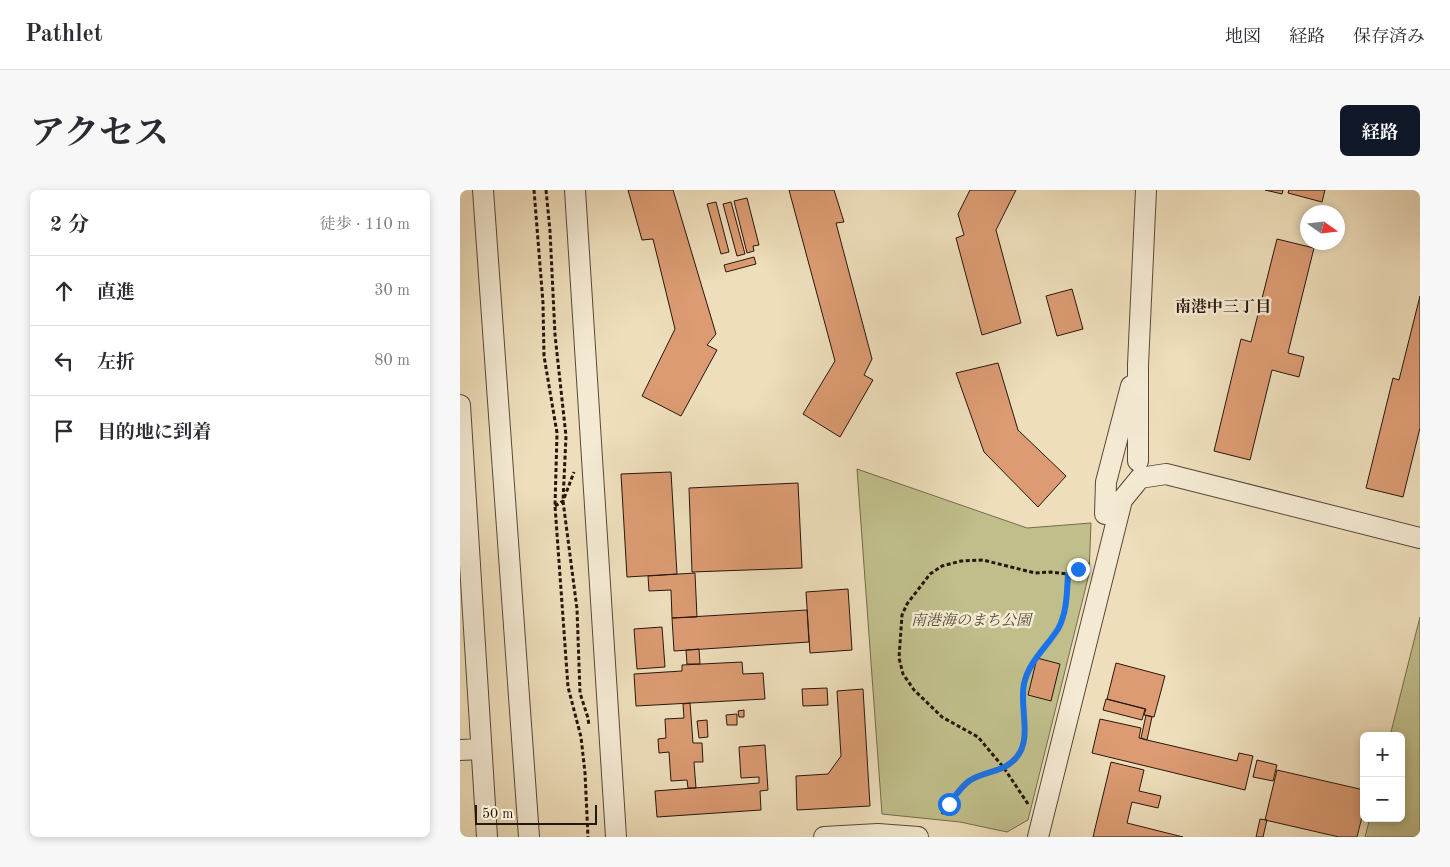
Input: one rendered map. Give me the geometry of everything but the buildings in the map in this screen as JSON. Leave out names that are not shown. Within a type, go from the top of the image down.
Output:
[{"type":"street","points":[[483,190],[529,837]]},
{"type":"street","points":[[575,190],[616,837]]},
{"type":"street","points":[[1138,461],[1138,365],[1146,190]]},
{"type":"street","points":[[1105,514],[1106,482],[1138,365]]},
{"type":"street","points":[[460,404],[464,549],[487,837]]},
{"type":"street","points":[[1038,837],[1122,500],[1140,478],[1166,474],[1420,538]]},
{"type":"street","points":[[460,750],[481,749]]},
{"type":"street","points":[[824,837],[878,834],[918,837]]},
{"type":"path","points":[[534,190],[543,303],[544,356],[557,432],[555,506],[568,687],[581,737],[588,837]]},
{"type":"path","points":[[546,190],[555,335],[566,436],[563,501],[577,609],[580,693],[589,727]]},
{"type":"path","points":[[1029,805],[1004,768],[978,737],[942,717],[914,690],[903,674],[899,658],[902,615],[907,604],[930,574],[942,566],[961,561],[983,560],[1035,573],[1068,574],[1096,558]]},
{"type":"path","points":[[942,814],[956,794],[970,781],[1004,768],[1017,757],[1024,740],[1023,690],[1027,672],[1058,628],[1065,612],[1068,574]]},
{"type":"green space","name":"南港海のまち公園","points":[[857,469],[1027,528],[1091,523],[1089,574],[1028,820],[1007,832],[960,822],[882,814]]},
{"type":"green space","points":[[1420,617],[1420,837],[1365,837],[1369,822],[1405,822],[1405,732],[1391,732]]},
{"type":"district","name":"南港中三丁目","points":[[1223,306]]},
{"type":"route","points":[[949,804],[956,794],[970,781],[1004,768],[1017,757],[1024,740],[1023,690],[1027,672],[1058,628],[1065,612],[1068,574],[1078,569]]}]
